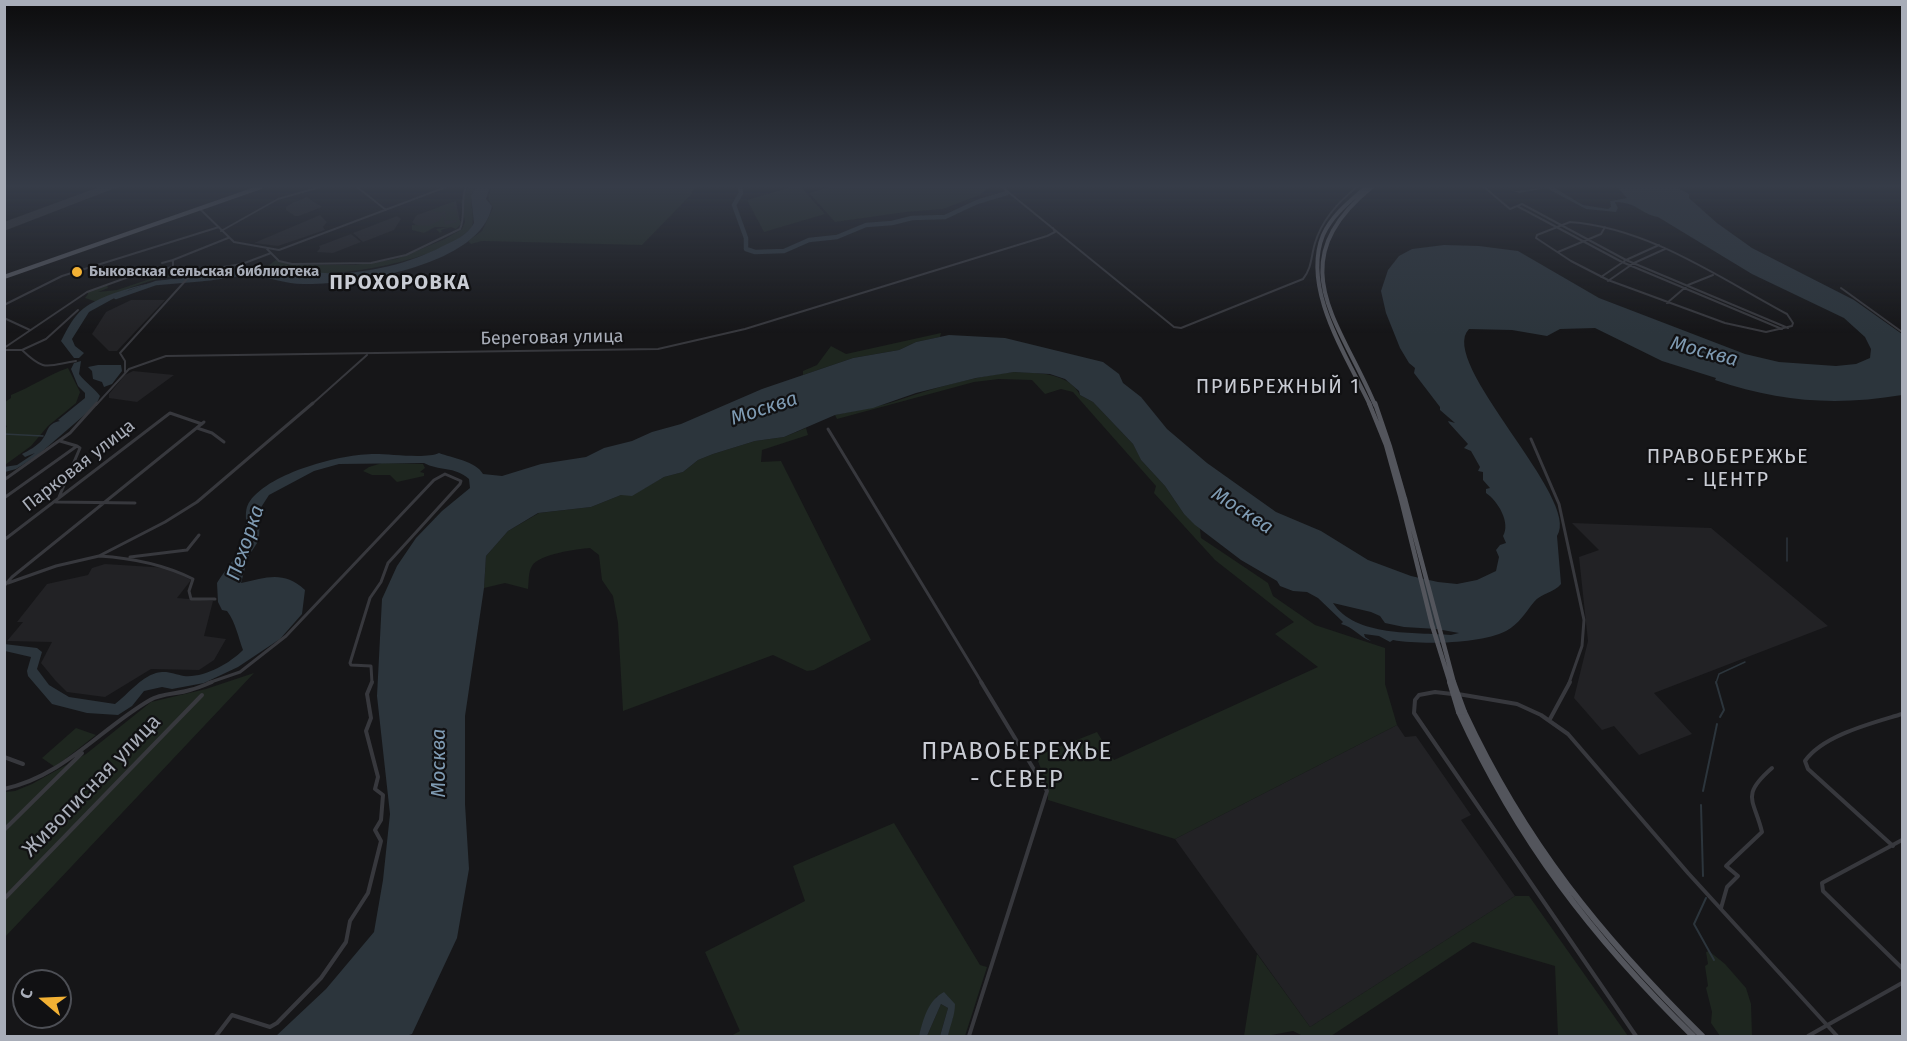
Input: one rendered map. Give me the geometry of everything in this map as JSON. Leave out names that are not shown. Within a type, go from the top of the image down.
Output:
[{"type":"main road","points":[[4,277],[123,236]]},
{"type":"main road","points":[[1325,236],[1318,259],[1318,288],[1331,328],[1377,421],[1403,499]]},
{"type":"main road","points":[[1330,236],[1323,259],[1323,288],[1336,327],[1358,368],[1381,421],[1461,712],[1492,782],[1543,863],[1570,899],[1627,968],[1694,1036]]},
{"type":"main road","points":[[1461,712],[1498,783],[1548,862],[1625,958],[1702,1036]]},
{"type":"street","points":[[4,305],[62,276],[198,236]]},
{"type":"street","points":[[226,236],[238,243],[266,249],[281,249]]},
{"type":"street","points":[[123,375],[125,360],[120,352],[187,279],[199,271],[242,264],[317,236]]},
{"type":"street","points":[[266,249],[281,262],[298,265],[364,264],[397,258],[447,236]]},
{"type":"street","points":[[1047,236],[1067,239]]},
{"type":"street","name":"Береговая улица","points":[[4,480],[60,441],[85,420],[123,375],[138,364],[174,355],[658,349],[745,329],[1047,236]]},
{"type":"street","points":[[1063,236],[1174,327],[1181,328],[1303,279],[1309,273],[1312,250],[1318,236]]},
{"type":"street","points":[[1537,236],[1536,238],[1600,278],[1667,303],[1749,330],[1783,330],[1789,328],[1793,323],[1787,314],[1713,274],[1659,245],[1631,236]]},
{"type":"street","points":[[1572,236],[1622,262],[1783,330]]},
{"type":"street","points":[[1581,236],[1626,260],[1789,328]]},
{"type":"street","points":[[1558,252],[1598,236]]},
{"type":"street","points":[[162,263],[228,238]]},
{"type":"street","points":[[1600,278],[1622,262],[1659,245]]},
{"type":"street","points":[[1608,281],[1630,265],[1665,249]]},
{"type":"street","points":[[4,349],[87,292],[134,275],[173,267],[173,260]]},
{"type":"street","points":[[1667,303],[1688,285],[1713,274]]},
{"type":"street","points":[[1841,288],[1902,332]]},
{"type":"street","points":[[4,349],[22,350],[46,339],[78,310]]},
{"type":"street","points":[[4,318],[31,330]]},
{"type":"street","points":[[22,350],[37,364],[43,366],[76,360]]},
{"type":"street","points":[[5,585],[56,566],[99,556],[191,507],[256,454],[368,354]]},
{"type":"street","name":"Парковая улица","points":[[4,540],[170,413],[203,423],[196,428]]},
{"type":"street","points":[[5,585],[196,428],[212,433],[224,442]]},
{"type":"street","points":[[828,429],[1047,791],[969,1036]]},
{"type":"street","points":[[1531,439],[1559,504],[1584,620],[1585,637],[1565,694],[1550,719]]},
{"type":"street","points":[[59,498],[80,448],[60,441]]},
{"type":"street","points":[[4,498],[77,446]]},
{"type":"street","points":[[4,830],[87,748],[110,728],[152,698],[190,690],[240,672],[249,666],[286,636],[434,480],[445,474],[460,482],[388,563],[381,582],[370,598],[350,663],[356,666],[371,666],[373,680],[367,694],[371,718],[366,731],[378,777],[375,789],[383,795],[381,820],[375,830],[381,841],[368,893],[350,921],[346,942],[336,958],[321,978],[277,1023],[266,1027],[232,1015],[216,1036]]},
{"type":"street","points":[[54,502],[135,504]]},
{"type":"street","points":[[128,558],[187,550],[199,535]]},
{"type":"street","points":[[99,556],[128,558],[173,568],[193,579],[189,591],[191,599],[216,599]]},
{"type":"street","points":[[1636,1036],[1414,713],[1413,707],[1419,695],[1425,692],[1446,693],[1508,700],[1531,708],[1550,719],[1571,737],[1720,908],[1837,1036]]},
{"type":"street","name":"Живописная улица","points":[[4,899],[202,695]]},
{"type":"street","points":[[1893,846],[1808,769],[1805,761],[1808,754],[1846,733],[1902,714]]},
{"type":"street","points":[[4,789],[23,785],[40,777],[87,748]]},
{"type":"street","points":[[4,757],[23,764]]},
{"type":"street","points":[[1720,908],[1727,887],[1738,876],[1726,866],[1762,832],[1752,807],[1751,794],[1756,781],[1772,768]]},
{"type":"street","points":[[1902,840],[1822,883],[1823,891],[1902,968]]},
{"type":"street","points":[[1808,1036],[1902,982]]},
{"type":"shaded area","points":[[271,236],[309,236],[278,246],[254,243]]},
{"type":"shaded area","points":[[347,236],[353,236],[361,242],[333,253],[317,252],[319,246]]},
{"type":"shaded area","points":[[356,236],[380,236],[363,242]]},
{"type":"shaded area","points":[[451,236],[463,236],[426,254],[384,266],[321,273],[265,268],[276,260],[293,265],[355,265],[396,259]]},
{"type":"shaded area","points":[[476,236],[651,236],[642,245],[482,241],[471,244],[468,241]]},
{"type":"shaded area","points":[[181,273],[192,274],[183,280],[177,277],[156,279],[97,302],[85,298],[87,292],[107,285],[108,288],[98,292],[117,290],[153,278]]},
{"type":"shaded area","points":[[131,300],[165,300],[117,351],[109,351],[92,334],[106,312]]},
{"type":"shaded area","points":[[941,333],[940,337],[916,342],[899,350],[853,358],[803,375],[803,371],[817,365],[831,346],[846,354]]},
{"type":"shaded area","points":[[68,368],[80,392],[76,403],[48,426],[31,446],[5,465],[5,429],[7,426],[5,425],[5,402],[11,398],[11,395]]},
{"type":"shaded area","points":[[133,371],[174,375],[137,402],[109,398],[109,394],[125,375]]},
{"type":"shaded area","points":[[1014,372],[1051,375],[1060,378],[1075,387],[1080,395],[1093,402],[1133,444],[1141,460],[1165,486],[1184,514],[1200,529],[1201,538],[1268,583],[1273,596],[1315,625],[1385,648],[1385,684],[1397,725],[1175,839],[1048,800],[1048,787],[1036,756],[1097,732],[1114,760],[1318,667],[1275,634],[1294,622],[1215,560],[1154,493],[1156,486],[1073,392],[1061,389],[1045,394],[1032,380],[999,379],[974,382],[837,419],[835,415],[885,404],[957,382]]},
{"type":"shaded area","points":[[806,428],[808,435],[762,450],[761,462],[781,461],[871,640],[814,670],[807,671],[773,655],[623,711],[618,623],[613,596],[602,580],[599,555],[590,548],[550,555],[532,566],[528,589],[505,583],[484,588],[486,556],[508,531],[539,513],[591,507],[621,495],[632,495],[664,477],[683,472],[698,460],[713,454],[755,441],[784,437]]},
{"type":"shaded area","points":[[382,463],[423,464],[425,468],[420,472],[424,473],[424,476],[397,482],[390,475],[372,475],[363,471]]},
{"type":"shaded area","points":[[1572,523],[1711,528],[1828,626],[1654,693],[1692,734],[1639,755],[1614,726],[1602,730],[1574,698],[1588,641],[1579,557],[1599,550]]},
{"type":"shaded area","points":[[105,564],[168,568],[191,580],[177,598],[213,601],[204,636],[226,639],[214,660],[199,670],[151,669],[105,697],[67,692],[55,680],[41,663],[52,642],[7,641],[23,622],[17,622],[47,584],[88,575],[92,568]]},
{"type":"shaded area","points":[[254,673],[5,937],[5,792],[15,791],[32,784],[86,754],[151,702],[206,689]]},
{"type":"shaded area","points":[[1397,725],[1405,737],[1416,736],[1471,815],[1461,820],[1515,896],[1310,1027],[1175,839]]},
{"type":"shaded area","points":[[76,728],[96,735],[55,767],[42,758]]},
{"type":"shaded area","points":[[894,823],[980,965],[987,967],[965,1036],[948,1036],[953,1018],[947,995],[937,996],[926,1016],[919,1036],[731,1036],[740,1031],[705,952],[805,901],[793,866]]},
{"type":"shaded area","points":[[1515,896],[1529,896],[1628,1036],[1558,1036],[1555,966],[1473,942],[1331,1036],[1303,1036],[1293,1031],[1266,1036],[1244,1036],[1257,954],[1310,1027]]},
{"type":"shaded area","points":[[1709,951],[1725,964],[1746,988],[1751,1004],[1752,1036],[1720,1036],[1711,1023],[1712,1012],[1706,988],[1708,986],[1705,966],[1708,964],[1706,952]]},
{"type":"shaded area","points":[[941,1004],[948,1008],[940,1036],[927,1036]]},
{"type":"water","points":[[463,236],[474,236],[465,244],[441,257],[412,268],[352,281],[297,284],[253,276],[238,276],[194,281],[210,275],[243,269],[325,273],[370,270],[414,259]]},
{"type":"water","points":[[1689,236],[1735,236],[1752,248],[1854,300],[1902,334],[1902,395],[1831,401],[1762,393],[1715,380],[1716,378],[1662,361],[1595,328],[1560,329],[1547,336],[1512,330],[1469,329],[1464,346],[1472,370],[1550,493],[1559,518],[1557,536],[1561,584],[1537,599],[1511,628],[1481,639],[1434,643],[1393,640],[1390,642],[1379,636],[1364,634],[1371,641],[1341,624],[1343,622],[1318,598],[1307,592],[1293,591],[1280,586],[1277,581],[1241,560],[1195,525],[1184,514],[1165,486],[1141,460],[1133,444],[1093,402],[1080,395],[1079,391],[1065,379],[1050,374],[1014,372],[976,378],[916,393],[873,408],[835,415],[784,437],[755,441],[713,454],[698,460],[683,472],[664,477],[632,496],[621,495],[591,507],[538,513],[508,531],[486,556],[484,588],[465,716],[465,804],[469,869],[457,938],[412,1034],[406,1036],[276,1036],[326,989],[374,932],[383,880],[390,814],[377,696],[382,599],[397,566],[416,538],[442,511],[470,488],[469,479],[458,472],[424,463],[339,464],[314,471],[269,495],[260,509],[259,540],[248,557],[241,583],[274,577],[297,584],[305,590],[302,614],[280,639],[238,667],[204,683],[144,691],[132,706],[118,715],[87,713],[52,704],[28,676],[31,657],[5,651],[4,644],[37,648],[42,652],[37,669],[49,685],[69,697],[115,704],[150,675],[164,672],[184,676],[200,675],[223,665],[243,650],[233,620],[227,611],[222,610],[218,602],[217,583],[243,542],[246,532],[246,510],[250,501],[274,481],[290,473],[344,457],[375,454],[417,456],[439,453],[469,463],[483,474],[502,476],[541,464],[586,457],[604,448],[681,424],[762,389],[853,358],[899,350],[916,342],[949,335],[1005,338],[1103,362],[1119,374],[1123,383],[1141,397],[1167,429],[1207,463],[1276,512],[1321,531],[1368,560],[1411,576],[1457,584],[1477,580],[1496,571],[1499,557],[1496,550],[1500,545],[1506,543],[1503,536],[1504,519],[1495,501],[1486,493],[1486,489],[1490,488],[1483,480],[1483,472],[1478,471],[1480,467],[1471,451],[1464,448],[1468,444],[1449,423],[1448,421],[1455,423],[1440,410],[1414,373],[1415,368],[1400,348],[1386,313],[1381,291],[1388,270],[1399,256],[1412,249],[1444,245],[1479,246],[1518,251],[1599,298],[1745,354],[1779,362],[1836,366],[1856,364],[1870,358],[1871,349],[1865,337],[1844,318],[1752,274]],"holes":[[[1333,603],[1380,616],[1385,623],[1459,633],[1451,635],[1387,631],[1356,622],[1343,614]]]},
{"type":"water","points":[[171,279],[185,280],[152,283]]},
{"type":"water","points":[[150,283],[129,290],[89,312],[72,339],[75,346],[84,353],[79,358],[74,358],[61,341],[76,316],[84,308],[120,291]]},
{"type":"water","points":[[81,361],[79,374],[100,396],[96,405],[38,455],[16,469],[5,472],[4,467],[17,465],[35,453],[25,457],[22,454],[38,444],[50,426],[60,421],[58,420],[85,398],[85,393],[78,386],[71,369],[74,363]]},
{"type":"water","points":[[121,365],[122,371],[112,384],[104,387],[102,382],[93,379],[92,371],[88,367]]},
{"type":"water","points":[[944,992],[955,1004],[948,1036],[940,1036],[948,1008],[941,1004],[927,1036],[919,1036],[930,1005]]},
{"type":"waterway","points":[[745,236],[746,249],[755,252],[784,251],[809,240],[840,236]]},
{"type":"waterway","points":[[116,297],[156,283],[203,279]]},
{"type":"waterway","points":[[4,434],[43,436]]},
{"type":"waterway","points":[[1787,538],[1787,561]]},
{"type":"waterway","points":[[1716,683],[1719,674],[1745,662]]},
{"type":"waterway","points":[[1716,683],[1724,710],[1720,717]]},
{"type":"waterway","points":[[1703,791],[1717,724]]},
{"type":"waterway","points":[[1701,805],[1703,876]]},
{"type":"waterway","points":[[1706,898],[1694,924],[1714,960]]},
{"type":"place","name":"Быковская сельская библиотека","points":[[77,272]]},
{"type":"district","name":"ПРОХОРОВКА","points":[[400,283]]},
{"type":"district","name":"ПРИБРЕЖНЫЙ 1","points":[[1278,387]]},
{"type":"district","name":"ПРАВОБЕРЕЖЬЕ - ЦЕНТР","points":[[1728,468]]},
{"type":"district","name":"ПРАВОБЕРЕЖЬЕ - СЕВЕР","points":[[1017,766]]},
{"type":"water label","name":"Москва","points":[[1704,352]]},
{"type":"water label","name":"Москва","points":[[764,409]]},
{"type":"water label","name":"Москва","points":[[1242,511]]},
{"type":"water label","name":"Пехорка","points":[[246,543]]},
{"type":"water label","name":"Москва","points":[[439,763]]}]
